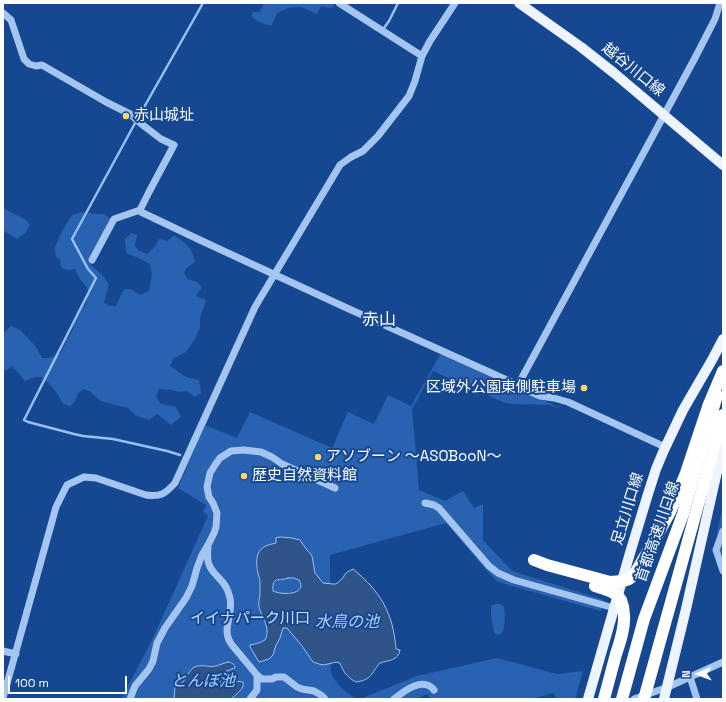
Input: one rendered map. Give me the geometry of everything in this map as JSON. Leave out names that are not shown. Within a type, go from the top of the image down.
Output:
[{"type":"highway","points":[[604,699],[624,626],[623,606],[620,599],[608,590],[533,564],[547,565],[610,582],[623,582],[634,575],[670,512],[686,474],[709,404],[723,371]]},
{"type":"highway","name":"首都高速川口線","points":[[622,699],[644,619],[683,514],[723,376]]},
{"type":"highway","name":"首都高速川口線","points":[[644,699],[723,415]]},
{"type":"highway","points":[[652,699],[667,643],[685,552]]},
{"type":"main road","name":"越谷川口線","points":[[520,3],[608,69],[723,165]]},
{"type":"main road","name":"足立川口線","points":[[588,699],[648,494],[665,447],[683,410],[723,339]]},
{"type":"main road","points":[[664,699],[723,445]]},
{"type":"street","points":[[340,3],[422,56]]},
{"type":"street","points":[[3,698],[56,507],[67,485],[84,477],[96,478],[153,496],[166,492],[175,483],[255,307],[340,165],[363,151],[378,136],[409,96],[422,56],[455,3]]},
{"type":"street","points":[[518,385],[696,56],[715,19],[720,3]]},
{"type":"street","points":[[3,13],[11,20],[24,59],[30,64],[36,66],[42,65],[130,114],[161,139],[174,145],[140,210],[114,219],[92,260]]},
{"type":"street","points":[[140,210],[141,212],[196,238],[520,387],[540,396],[568,402],[665,447]]},
{"type":"street","points":[[130,699],[135,686],[149,669],[153,661],[157,643],[164,628],[186,598],[192,586],[202,555],[216,527],[216,513],[209,497],[207,487],[210,473],[220,458],[231,451],[244,450],[261,452],[282,464],[335,488]]},
{"type":"street","points":[[425,503],[439,508],[490,566],[498,573],[524,583],[614,608]]},
{"type":"street","points":[[723,531],[716,550],[723,571]]},
{"type":"street","points":[[208,545],[208,560],[210,565],[216,576],[221,580],[227,589],[230,599],[231,605],[227,627],[229,641],[262,679],[284,677],[302,689],[321,694],[325,699]]},
{"type":"street","points":[[3,651],[16,654]]},
{"type":"street","points":[[634,699],[723,662]]},
{"type":"street","points":[[250,699],[257,690],[257,675]]},
{"type":"street","points":[[690,677],[697,699]]},
{"type":"street","points":[[394,699],[406,690],[417,685],[427,685],[432,687],[434,690]]},
{"type":"green space","points":[[262,3],[334,3],[333,7],[329,8],[321,6],[317,14],[301,7],[288,8],[277,13],[272,25],[267,25],[251,16],[253,12],[259,12],[263,6]]},
{"type":"green space","points":[[3,208],[26,220],[30,225],[25,233],[17,239],[3,230]]},
{"type":"green space","points":[[82,212],[104,214],[111,219],[89,261],[92,266],[104,277],[109,285],[104,302],[109,306],[116,306],[124,289],[131,289],[140,295],[149,291],[152,274],[150,264],[126,253],[125,239],[131,233],[137,235],[135,246],[139,251],[147,254],[155,247],[159,239],[168,241],[174,235],[185,243],[192,252],[195,262],[184,272],[187,279],[197,282],[202,287],[196,296],[206,300],[200,318],[200,328],[195,339],[186,352],[174,358],[170,366],[186,377],[199,380],[201,393],[195,397],[187,391],[179,392],[159,389],[156,397],[161,404],[176,407],[181,417],[171,425],[157,414],[149,420],[135,415],[128,408],[99,400],[91,392],[84,389],[78,393],[75,401],[70,406],[63,404],[54,389],[41,377],[35,377],[25,381],[12,366],[6,371],[3,368],[3,334],[11,326],[20,330],[37,348],[42,358],[49,358],[61,353],[72,332],[75,322],[87,301],[88,289],[80,279],[75,269],[63,269],[60,265],[61,260],[56,257],[55,248],[60,235],[72,215]]},
{"type":"green space","name":"イイナパーク川口","points":[[441,353],[562,409],[549,405],[505,403],[433,371],[412,409],[419,490],[445,501],[463,491],[474,508],[483,504],[483,540],[512,571],[604,600],[601,611],[498,582],[446,523],[330,555],[331,673],[342,689],[359,699],[121,699],[152,640],[208,516],[203,512],[206,505],[178,488],[205,425],[237,438],[250,412],[332,448],[348,412],[374,424],[388,395],[411,406]]},
{"type":"green space","points":[[723,504],[723,567],[715,544]]},
{"type":"green space","points":[[500,604],[504,607],[504,626],[501,634],[498,635],[494,633],[491,615],[491,606]]},
{"type":"green space","points":[[497,658],[557,674],[583,671],[575,699],[556,699],[554,693],[530,699],[431,699],[427,694],[417,699],[360,699],[417,676]]},
{"type":"water","name":"水鳥の池","points":[[281,537],[300,540],[312,556],[315,573],[323,583],[336,584],[346,573],[353,569],[363,578],[384,604],[392,625],[396,649],[400,650],[399,654],[393,660],[380,663],[371,676],[365,680],[356,682],[346,674],[340,663],[336,662],[324,665],[313,662],[287,628],[283,628],[273,655],[269,659],[259,662],[250,647],[250,645],[265,640],[267,636],[267,628],[259,606],[260,582],[257,570],[257,558],[261,549],[276,543],[276,538]],"holes":[[[294,578],[299,580],[301,584],[297,591],[293,593],[280,593],[273,591],[275,581]]]},
{"type":"water","name":"とんぼ池","points":[[228,662],[233,664],[235,668],[221,673],[221,683],[243,682],[243,687],[231,699],[174,699],[175,684],[182,683],[193,668],[199,666],[216,666]]},
{"type":"waterway","points":[[180,455],[113,439],[74,434],[24,420],[96,278],[88,269],[72,239],[203,3]]},
{"type":"waterway","points":[[384,28],[398,3]]},
{"type":"place","name":"赤山城址","points":[[126,116]]},
{"type":"place","name":"区域外公園東側駐車場","points":[[584,388]]},
{"type":"place","name":"アソブーン ～ASOBooN～","points":[[318,457]]},
{"type":"place","name":"歴史自然資料館","points":[[244,476]]},
{"type":"district","name":"赤山","points":[[379,320]]}]
